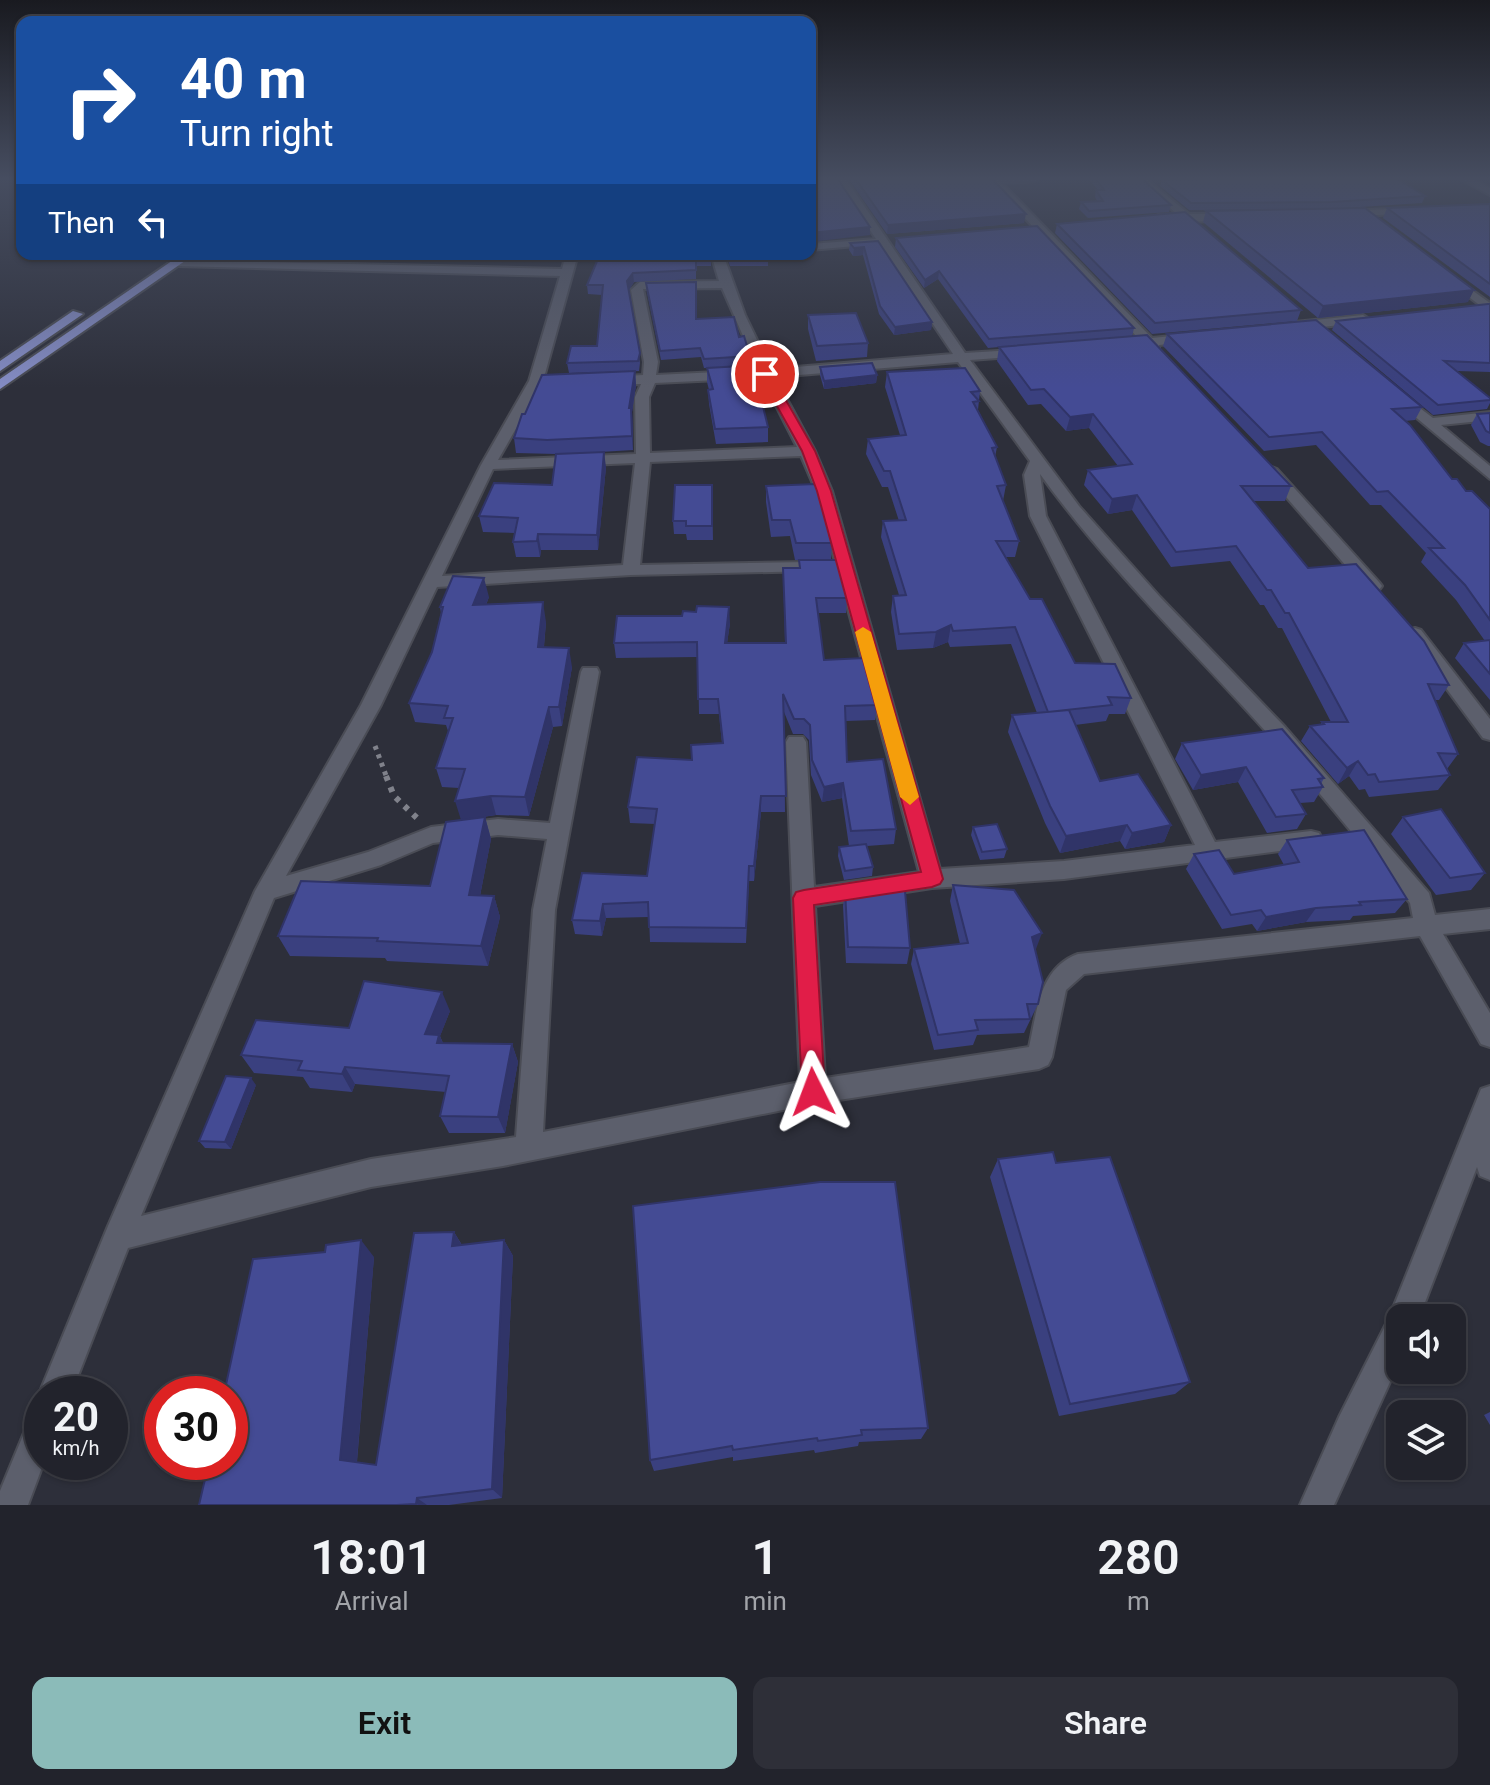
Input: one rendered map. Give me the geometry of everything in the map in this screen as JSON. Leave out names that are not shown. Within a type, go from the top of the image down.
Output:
[{"type":"main road","points":[[0,367],[169,260]]},
{"type":"main road","points":[[0,385],[170,260]]},
{"type":"street","points":[[884,248],[1073,509],[1154,601],[1278,732],[1421,900],[1426,926],[1490,1036]]},
{"type":"street","points":[[1059,248],[1170,364]]},
{"type":"street","points":[[199,260],[568,273]]},
{"type":"street","points":[[62,1376],[118,1236],[266,891],[358,729],[434,582],[488,465],[543,381],[571,260]]},
{"type":"street","points":[[719,260],[725,284],[765,374],[808,451],[824,491],[932,879]]},
{"type":"street","points":[[1438,269],[1489,307]]},
{"type":"street","points":[[631,570],[643,459],[642,397],[649,380],[651,362],[637,290],[640,286],[725,284]]},
{"type":"street","points":[[1471,308],[1489,307]]},
{"type":"street","points":[[1302,314],[1325,334]]},
{"type":"street","points":[[1284,327],[1377,318]]},
{"type":"street","points":[[1118,345],[1209,336]]},
{"type":"street","points":[[593,381],[765,374],[1039,351]]},
{"type":"street","points":[[1384,383],[1490,474]]},
{"type":"street","points":[[1431,422],[1490,416]]},
{"type":"street","points":[[488,465],[808,451]]},
{"type":"street","points":[[1038,460],[1032,475],[1038,516],[1209,852]]},
{"type":"street","points":[[1263,463],[1386,601]]},
{"type":"street","points":[[434,582],[631,570],[845,567]]},
{"type":"street","points":[[1407,625],[1438,661],[1490,733]]},
{"type":"street","points":[[529,1147],[544,910],[590,672]]},
{"type":"street","points":[[796,742],[813,1092]]},
{"type":"street","points":[[266,891],[373,859],[438,834],[498,827],[560,832]]},
{"type":"street","points":[[804,898],[932,879],[1064,870],[1363,832]]},
{"type":"street","points":[[118,1236],[371,1173],[529,1147],[813,1092],[1039,1057],[1055,985],[1078,964],[1490,919]]},
{"type":"street","points":[[1410,1304],[1490,1098]]},
{"type":"street","points":[[1476,1135],[1490,1166]]},
{"type":"street","points":[[1317,1505],[1350,1428],[1386,1356]]},
{"type":"street","points":[[11,1505],[24,1472]]},
{"type":"path","points":[[358,729],[375,746],[394,796],[438,834]]},
{"type":"building","points":[[864,248],[883,248],[932,322],[895,327],[880,306]]},
{"type":"building","points":[[903,248],[1058,248],[1134,328],[989,339],[939,271],[925,280]]},
{"type":"building","points":[[1081,248],[1228,248],[1301,310],[1155,323]]},
{"type":"building","points":[[1252,248],[1418,248],[1474,290],[1323,306]]},
{"type":"building","points":[[1442,248],[1490,248],[1490,284]]},
{"type":"building","points":[[597,260],[696,260],[696,270],[633,273],[627,281],[640,353],[638,361],[567,363],[571,346],[597,346],[603,285],[587,285]]},
{"type":"building","points":[[696,282],[696,319],[734,317],[739,337],[744,336],[750,356],[704,359],[700,348],[660,351],[646,283]]},
{"type":"building","points":[[1490,304],[1490,363],[1444,361],[1490,400],[1438,405],[1336,321]]},
{"type":"building","points":[[856,313],[868,343],[817,346],[808,315]]},
{"type":"building","points":[[1316,320],[1422,407],[1392,409],[1410,425],[1452,479],[1457,479],[1466,491],[1472,491],[1490,509],[1490,620],[1465,585],[1429,548],[1444,548],[1388,491],[1377,492],[1322,432],[1269,437],[1167,334]]},
{"type":"building","points":[[1147,335],[1291,486],[1241,486],[1308,568],[1356,564],[1424,641],[1449,685],[1428,684],[1458,754],[1438,753],[1450,775],[1379,782],[1375,774],[1368,775],[1358,761],[1347,768],[1310,726],[1324,724],[1322,722],[1348,722],[1289,613],[1285,613],[1236,546],[1176,552],[1137,495],[1112,499],[1088,470],[1132,464],[1093,414],[1070,417],[1044,389],[1031,390],[999,347]]},
{"type":"building","points":[[872,363],[877,375],[824,381],[820,367]]},
{"type":"building","points":[[759,365],[766,378],[756,378],[768,427],[715,429],[708,390],[713,389],[707,368]]},
{"type":"building","points":[[965,368],[980,391],[971,392],[979,401],[973,402],[997,447],[992,448],[1006,485],[997,486],[1019,541],[996,541],[1030,599],[1042,599],[1075,663],[1115,664],[1131,698],[1108,697],[1112,705],[1048,712],[1015,627],[953,631],[951,625],[936,632],[899,634],[893,596],[906,595],[883,521],[906,520],[890,471],[884,471],[868,439],[906,435],[887,372]]},
{"type":"building","points":[[635,371],[629,408],[632,436],[547,440],[514,438],[522,414],[525,414],[542,375]]},
{"type":"building","points":[[1490,413],[1490,433],[1477,414]]},
{"type":"building","points":[[604,452],[597,535],[538,534],[537,541],[513,542],[518,518],[479,516],[494,483],[552,485],[556,454]]},
{"type":"building","points":[[816,484],[832,543],[796,543],[790,520],[772,520],[766,486]]},
{"type":"building","points":[[675,485],[712,485],[712,526],[686,526],[686,521],[673,521]]},
{"type":"building","points":[[799,560],[837,560],[847,598],[816,598],[824,660],[864,658],[877,705],[845,706],[847,762],[883,759],[896,829],[851,831],[843,783],[824,787],[812,760],[810,725],[804,719],[794,719],[783,694],[786,796],[761,796],[754,866],[749,866],[746,928],[649,927],[648,902],[603,904],[600,921],[572,920],[582,873],[647,876],[657,809],[628,807],[637,757],[692,760],[691,745],[723,743],[718,699],[698,699],[697,642],[614,643],[617,616],[682,616],[683,611],[696,612],[697,606],[729,607],[725,643],[786,643],[783,568],[800,568]]},
{"type":"building","points":[[453,576],[484,578],[473,605],[543,602],[538,647],[569,648],[559,707],[549,707],[525,797],[491,796],[455,801],[465,769],[436,768],[453,718],[444,718],[448,706],[409,703],[432,652],[443,607],[440,607]]},
{"type":"building","points":[[1490,640],[1490,674],[1464,643]]},
{"type":"building","points":[[1069,710],[1100,781],[1138,774],[1171,825],[1132,833],[1127,825],[1066,836],[1012,715]]},
{"type":"building","points":[[1282,729],[1324,778],[1318,779],[1323,787],[1292,790],[1306,814],[1276,817],[1246,767],[1201,775],[1182,743]]},
{"type":"building","points":[[1441,809],[1485,873],[1450,878],[1403,817]]},
{"type":"building","points":[[485,817],[469,895],[494,896],[481,946],[377,941],[378,938],[278,936],[301,881],[430,886],[446,822]]},
{"type":"building","points":[[997,824],[1007,849],[982,852],[973,827]]},
{"type":"building","points":[[1364,830],[1407,899],[1359,902],[1361,905],[1316,908],[1266,917],[1261,910],[1231,915],[1194,854],[1219,850],[1234,874],[1299,862],[1287,840]]},
{"type":"building","points":[[866,844],[873,867],[845,871],[839,847]]},
{"type":"building","points":[[882,883],[884,891],[905,891],[910,948],[848,947],[845,890]]},
{"type":"building","points":[[953,885],[1014,890],[1042,933],[1032,937],[1043,982],[1038,1004],[1027,1004],[1030,1019],[975,1020],[978,1030],[938,1035],[914,949],[968,943]]},
{"type":"building","points":[[364,981],[442,992],[425,1034],[439,1035],[437,1043],[512,1044],[498,1117],[440,1116],[449,1076],[345,1067],[342,1074],[298,1070],[302,1061],[241,1055],[256,1020],[349,1028]]},
{"type":"building","points":[[226,1076],[251,1078],[225,1142],[199,1141]]},
{"type":"building","points":[[1053,1152],[1056,1163],[1110,1157],[1190,1382],[1070,1404],[998,1159]]},
{"type":"building","points":[[820,1182],[895,1182],[928,1428],[861,1430],[862,1435],[733,1450],[732,1446],[650,1460],[633,1206]]},
{"type":"building","points":[[454,1232],[452,1246],[504,1240],[492,1489],[417,1498],[416,1504],[199,1505],[205,1480],[248,1480],[248,1376],[228,1376],[253,1259],[325,1252],[326,1245],[361,1240],[340,1460],[376,1465],[414,1233]]},
{"type":"slow traffic","points":[[863,632],[910,797]]},
{"type":"route","points":[[765,374],[808,451],[824,491],[932,879],[804,898],[813,1092]]}]
